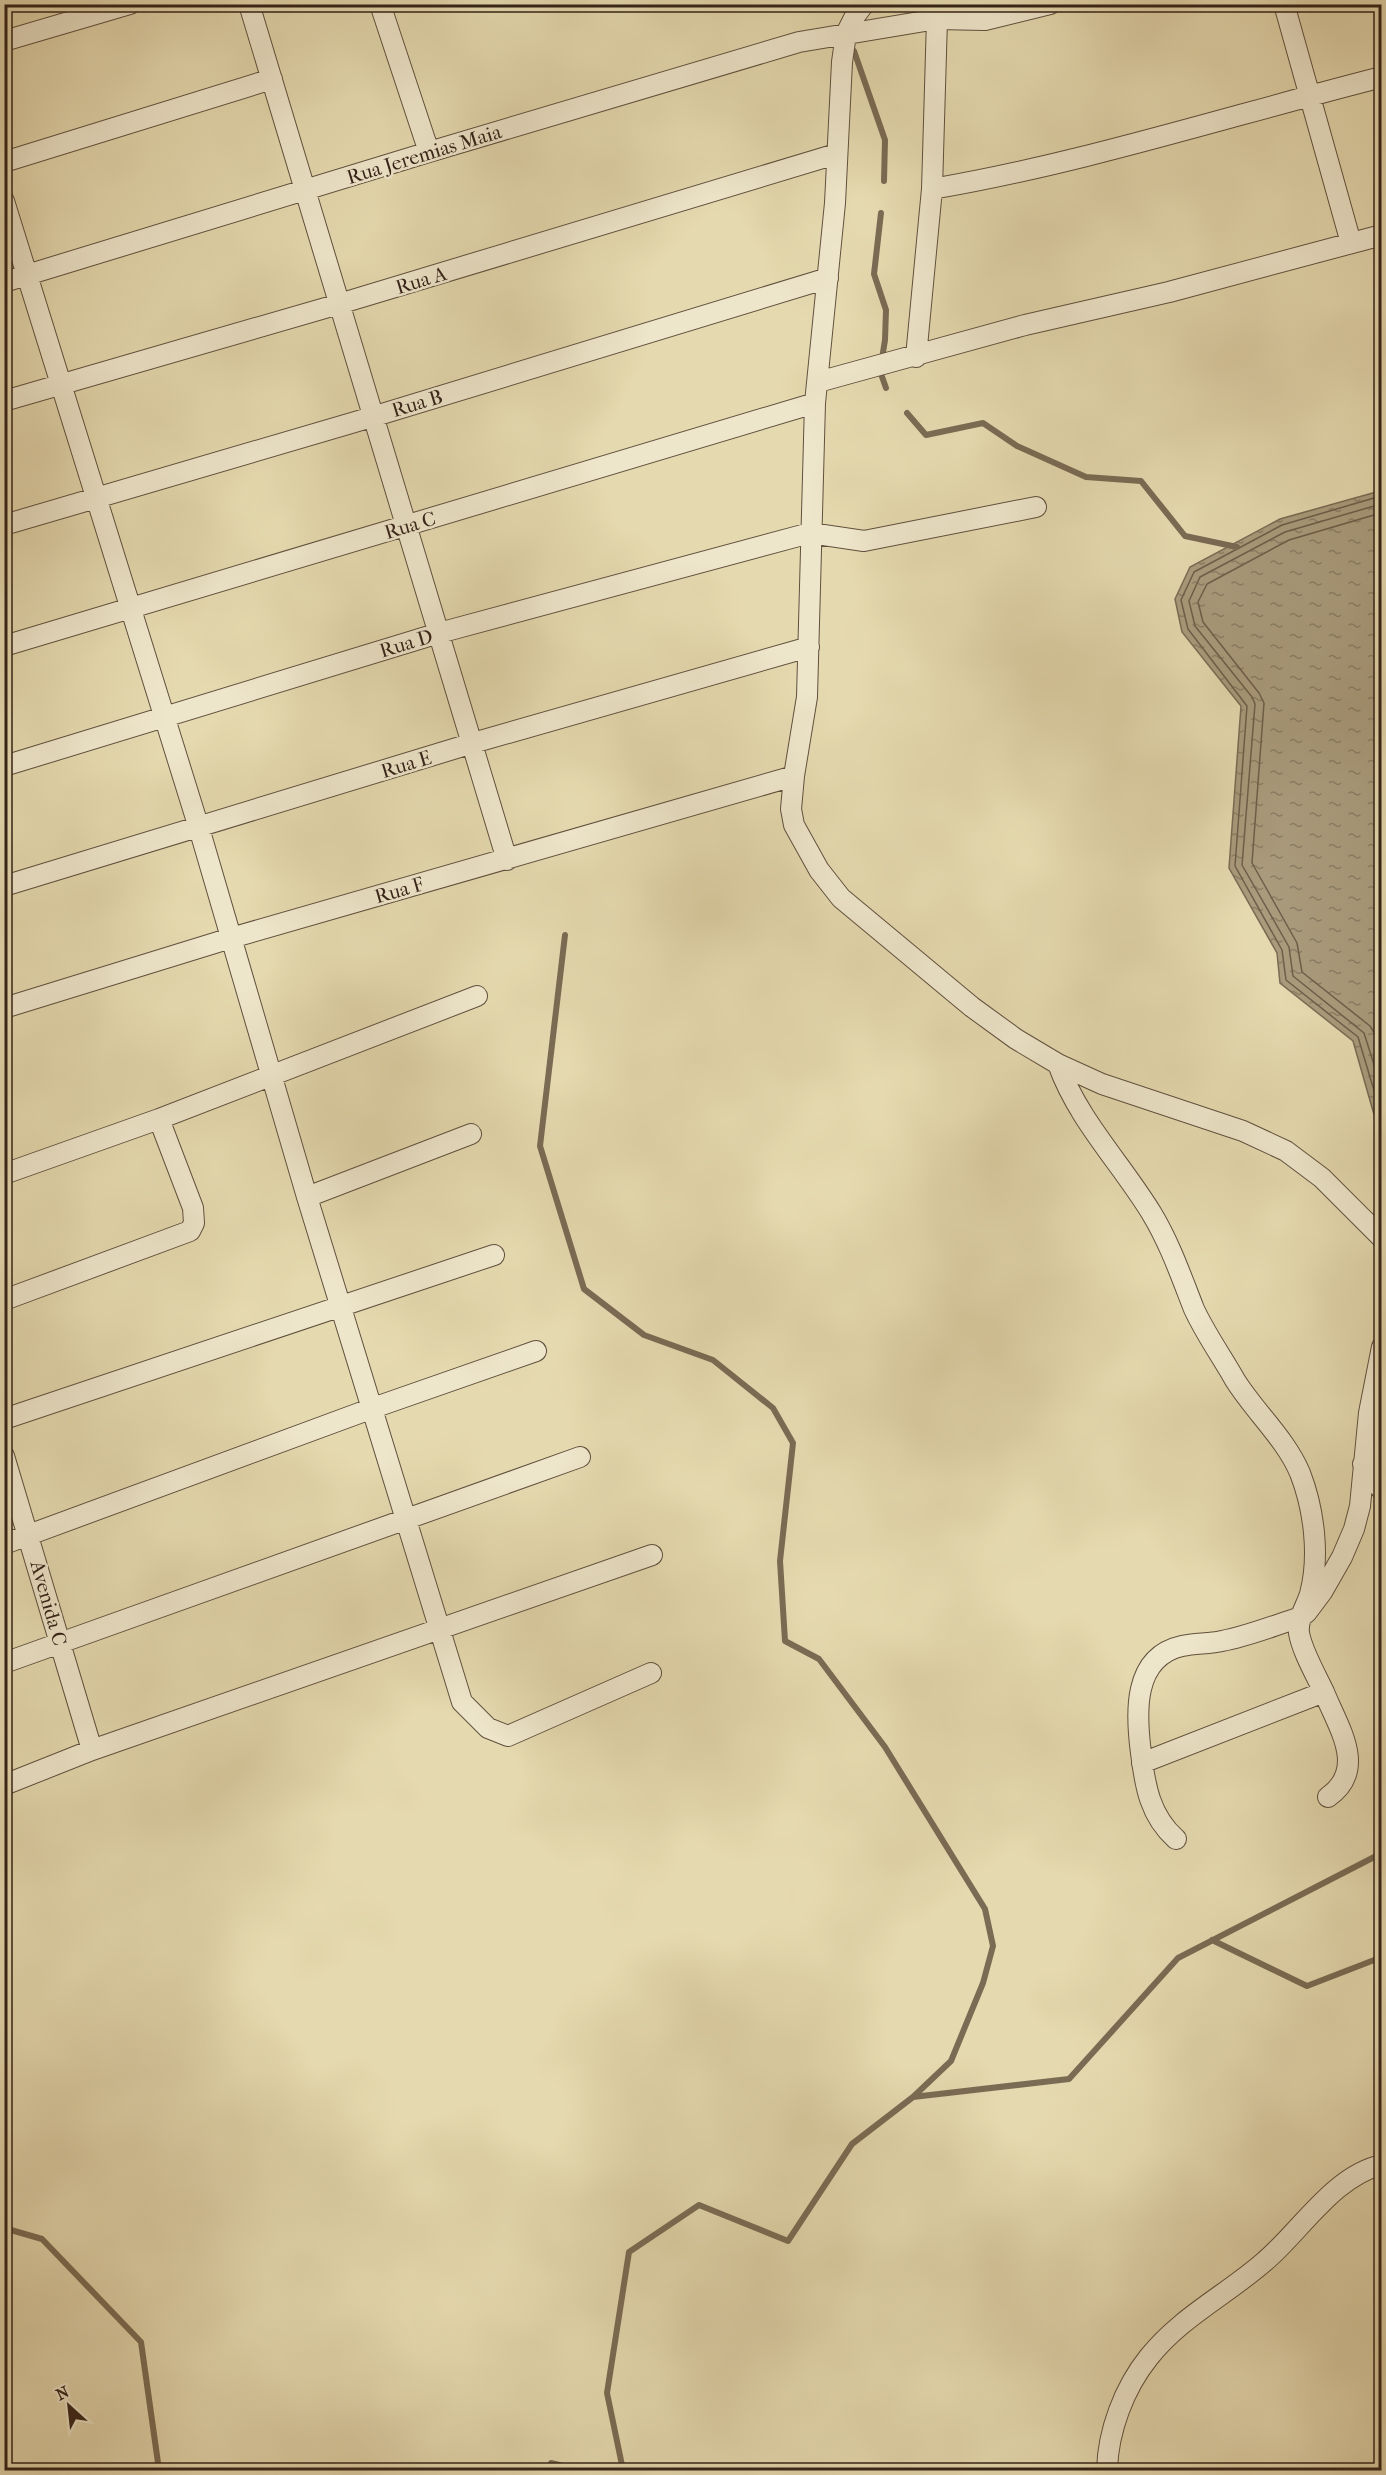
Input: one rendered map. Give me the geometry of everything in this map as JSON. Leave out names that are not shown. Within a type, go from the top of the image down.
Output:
[{"type":"street","points":[[4,41],[130,4]]},
{"type":"street","points":[[249,4],[307,190],[372,417],[507,860]]},
{"type":"street","points":[[381,4],[429,152]]},
{"type":"street","points":[[864,4],[846,34],[842,62],[835,203],[815,403],[806,708],[794,776],[791,809],[794,825],[819,870],[841,898],[972,1007],[1016,1039],[1058,1064],[1102,1084],[1243,1131],[1286,1151],[1323,1178],[1382,1238]]},
{"type":"street","name":"Rua Jeremias Maia","points":[[4,282],[762,52],[824,36],[937,19],[985,20],[1050,4]]},
{"type":"street","points":[[1284,4],[1352,243]]},
{"type":"street","points":[[916,357],[932,189],[937,19]]},
{"type":"street","points":[[932,189],[1070,160],[1382,77]]},
{"type":"street","points":[[4,162],[272,79]]},
{"type":"street","name":"Rua A","points":[[4,401],[339,304],[836,154]]},
{"type":"street","points":[[4,201],[199,828],[340,1307],[407,1517],[462,1702],[488,1728],[508,1736],[651,1673]]},
{"type":"street","points":[[818,382],[916,357],[1025,325],[1169,292],[1382,235]]},
{"type":"street","name":"Rua B","points":[[4,525],[372,417],[828,278]]},
{"type":"street","name":"Rua C","points":[[4,646],[815,403]]},
{"type":"street","points":[[810,533],[864,541],[1036,507]]},
{"type":"street","name":"Rua D","points":[[4,766],[439,633],[810,533]]},
{"type":"street","name":"Rua E","points":[[4,886],[473,743],[808,646]]},
{"type":"street","name":"Rua F","points":[[4,1008],[231,938],[794,776]]},
{"type":"street","points":[[4,1174],[272,1077],[477,996]]},
{"type":"street","points":[[1058,1064],[1070,1093],[1091,1127],[1153,1216],[1181,1271],[1202,1324],[1236,1381],[1283,1443],[1300,1472],[1308,1500],[1314,1536],[1313,1579],[1300,1617],[1299,1634],[1345,1742],[1350,1761],[1348,1776],[1341,1788],[1328,1797]]},
{"type":"street","points":[[4,1300],[190,1231],[195,1223],[193,1208],[159,1119]]},
{"type":"street","points":[[307,1197],[471,1134]]},
{"type":"street","points":[[4,1419],[494,1256]]},
{"type":"street","points":[[1176,1839],[1157,1816],[1144,1782],[1136,1711],[1138,1694],[1145,1677],[1158,1658],[1179,1646],[1221,1642],[1300,1617],[1322,1592],[1342,1557],[1354,1529],[1360,1506],[1369,1413],[1382,1347]]},
{"type":"street","points":[[4,1544],[373,1408],[536,1351]]},
{"type":"street","name":"Avenida C","points":[[4,1456],[30,1535],[92,1750]]},
{"type":"street","points":[[4,1663],[60,1641],[580,1457]]},
{"type":"street","points":[[1363,1464],[1382,1490]]},
{"type":"street","points":[[4,1785],[92,1750],[652,1555]]},
{"type":"street","points":[[1142,1763],[1324,1692]]},
{"type":"street","points":[[1107,2470],[1111,2436],[1119,2411],[1147,2359],[1171,2331],[1266,2261],[1335,2191],[1354,2175],[1370,2167],[1382,2165]]},
{"type":"water","points":[[1376,492],[1382,494],[1381,1139],[1353,1041],[1280,983],[1277,953],[1229,868],[1241,706],[1182,632],[1175,599],[1190,567],[1280,519]]},
{"type":"waterway","points":[[854,51],[885,140],[884,181]]},
{"type":"waterway","points":[[881,213],[874,274],[886,310],[885,340],[880,371],[886,388]]},
{"type":"waterway","points":[[907,413],[926,435],[983,423],[1017,446],[1086,477],[1141,481],[1185,536],[1237,547]]},
{"type":"waterway","points":[[565,935],[540,1146],[584,1289],[644,1335],[713,1360],[773,1408],[793,1443],[780,1561],[785,1641],[819,1659],[885,1747],[985,1909],[993,1946],[983,1983],[951,2061],[913,2097]]},
{"type":"waterway","points":[[623,2470],[607,2393],[629,2252],[699,2205],[788,2241],[852,2144],[913,2097],[1069,2079],[1178,1958],[1382,1853]]},
{"type":"waterway","points":[[1212,1940],[1307,1986],[1382,1957]]},
{"type":"waterway","points":[[4,2228],[42,2239],[141,2342],[159,2470]]},
{"type":"waterway","points":[[550,2470],[551,2463],[580,2470]]}]
